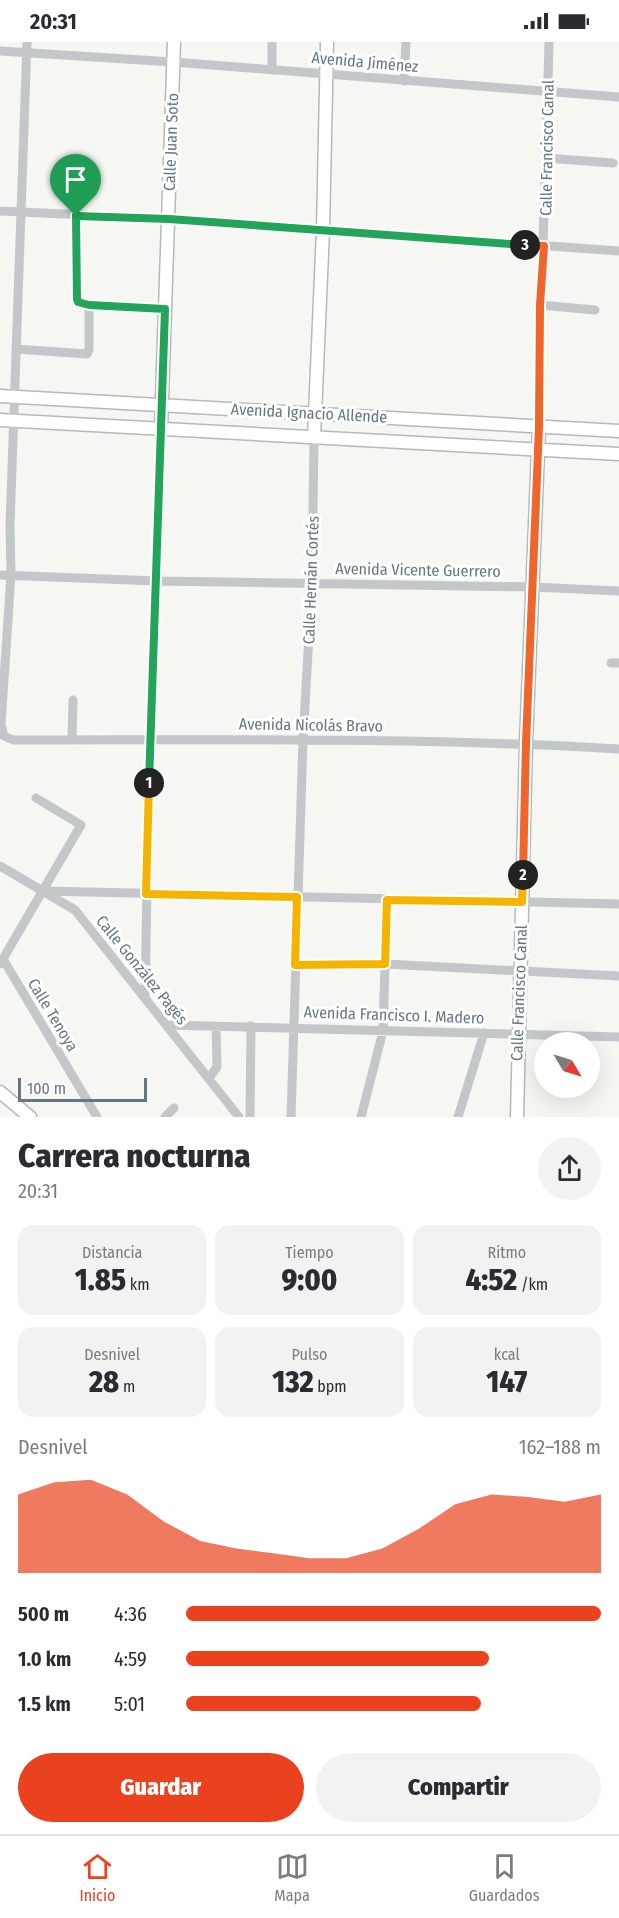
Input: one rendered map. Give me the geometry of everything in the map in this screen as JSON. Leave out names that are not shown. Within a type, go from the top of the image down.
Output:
[{"type":"main road","name":"Calle Juan Soto","points":[[161,428],[174,42]]},
{"type":"main road","name":"Calle Hernán Cortés","points":[[314,437],[323,230],[327,42]]},
{"type":"main road","name":"Avenida Ignacio Allende","points":[[0,396],[619,431]]},
{"type":"main road","name":"Avenida Ignacio Allende","points":[[0,420],[619,454]]},
{"type":"main road","name":"Calle Francisco Canal","points":[[517,1117],[517,1034],[526,743],[539,427]]},
{"type":"main road","points":[[0,1092],[30,1117]]},
{"type":"street","points":[[11,574],[10,525],[27,42]]},
{"type":"street","points":[[272,42],[272,70]]},
{"type":"street","points":[[404,81],[406,42]]},
{"type":"street","name":"Calle Francisco Canal","points":[[539,427],[540,305],[544,246],[549,42]]},
{"type":"street","name":"Avenida Jiménez","points":[[0,51],[173,62],[619,97]]},
{"type":"street","points":[[546,158],[613,163]]},
{"type":"street","points":[[0,211],[169,219],[619,251]]},
{"type":"street","points":[[76,216],[77,299],[82,304],[89,305],[165,309]]},
{"type":"street","points":[[16,349],[87,354],[89,350],[89,305]]},
{"type":"street","points":[[540,305],[595,310]]},
{"type":"street","name":"Calle Juan Soto","points":[[145,998],[146,894],[161,428]]},
{"type":"street","name":"Calle Hernán Cortés","points":[[291,1117],[303,740],[312,583],[314,437]]},
{"type":"street","name":"Avenida Nicolás Bravo","points":[[11,574],[1,725],[4,736],[13,740],[526,743],[619,749]]},
{"type":"street","name":"Avenida Vicente Guerrero","points":[[0,575],[157,581],[533,587],[619,591]]},
{"type":"street","points":[[72,700],[72,740]]},
{"type":"street","points":[[1,962],[81,825],[36,798]]},
{"type":"street","name":"Calle González Pagés","points":[[0,866],[75,910],[239,1117]]},
{"type":"street","points":[[43,891],[619,904]]},
{"type":"street","points":[[361,1117],[383,1031],[387,900]]},
{"type":"street","name":"Calle Tenoya","points":[[1,962],[97,1117]]},
{"type":"street","points":[[295,965],[385,964],[619,976]]},
{"type":"street","name":"Avenida Francisco I. Madero","points":[[167,1025],[294,1027],[534,1036]]},
{"type":"street","points":[[209,1078],[217,1067],[216,1026]]},
{"type":"street","points":[[250,1117],[251,1026]]},
{"type":"street","points":[[458,1117],[484,1033]]},
{"type":"street","name":"Avenida Francisco I. Madero","points":[[600,1038],[619,1037]]},
{"type":"street","points":[[165,1117],[174,1108]]},
{"type":"route","points":[[76,216],[169,219],[544,246],[540,305],[539,427],[522,902],[387,900],[385,964],[295,965],[297,897],[146,894],[165,309],[89,305],[78,302],[76,216]]}]
